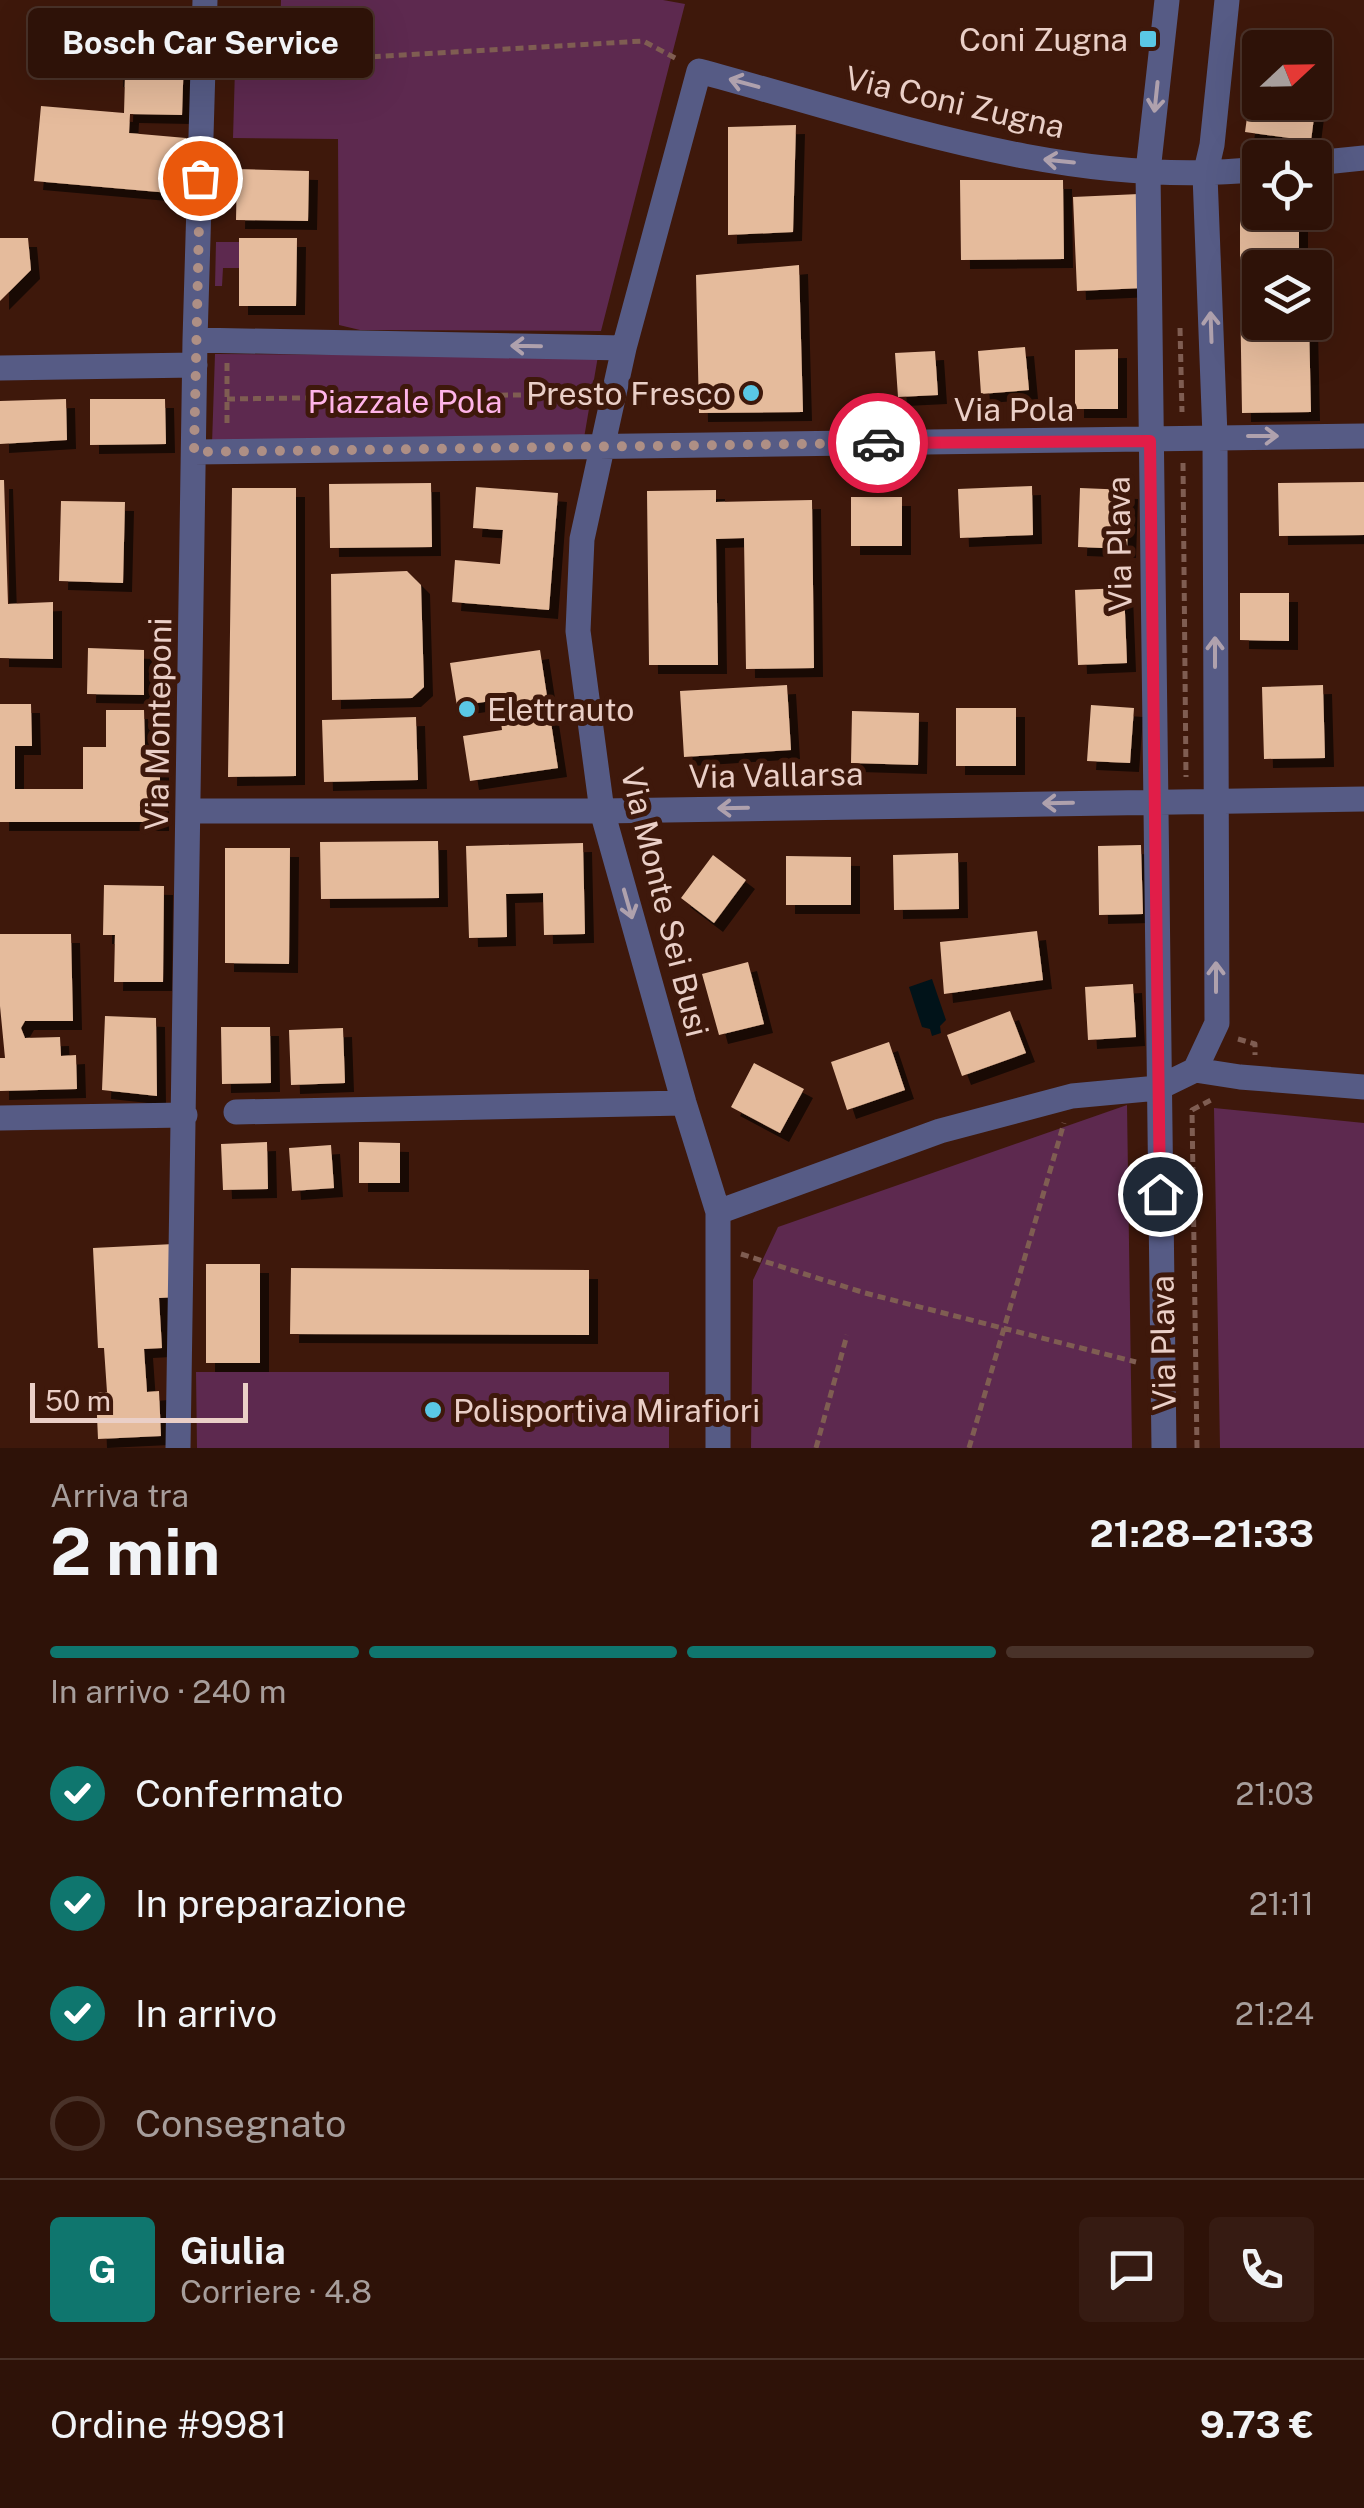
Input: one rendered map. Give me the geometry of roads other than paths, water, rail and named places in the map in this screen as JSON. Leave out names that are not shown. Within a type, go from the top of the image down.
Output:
[{"type":"street","name":"Via Monteponi","points":[[178,1448],[195,353],[205,0]]},
{"type":"street","name":"Via Plava","points":[[1164,1448],[1148,172],[1166,0]]},
{"type":"street","points":[[1196,1070],[1217,1023],[1215,436],[1205,175],[1212,145],[1227,0]]},
{"type":"street","name":"Via Coni Zugna","points":[[699,71],[1016,156],[1148,172],[1205,175],[1242,171]]},
{"type":"street","name":"Via Monte Sei Busi","points":[[699,71],[624,348],[582,539],[578,630],[602,810],[718,1212],[718,1448]]},
{"type":"street","points":[[1332,161],[1364,158]]},
{"type":"street","points":[[0,368],[195,353],[227,340],[624,348]]},
{"type":"street","name":"Via Pola","points":[[605,445],[1364,436]]},
{"type":"street","points":[[194,452],[605,445]]},
{"type":"street","name":"Via Vallarsa","points":[[189,811],[602,810],[1364,799]]},
{"type":"street","points":[[718,1212],[940,1132],[1072,1096],[1158,1088],[1196,1070],[1364,1088]]},
{"type":"street","points":[[236,1112],[684,1103]]},
{"type":"street","points":[[0,1118],[185,1115]]},
{"type":"place","name":"Coni Zugna","points":[[1148,39]]},
{"type":"place","name":"Bosch Car Service","points":[[200,178]]},
{"type":"place","name":"Presto Fresco","points":[[751,393]]},
{"type":"place","name":"Elettrauto","points":[[467,709]]},
{"type":"place","name":"Polisportiva Mirafiori","points":[[433,1410]]},
{"type":"park label","name":"Piazzale Pola","points":[[405,401]]}]
